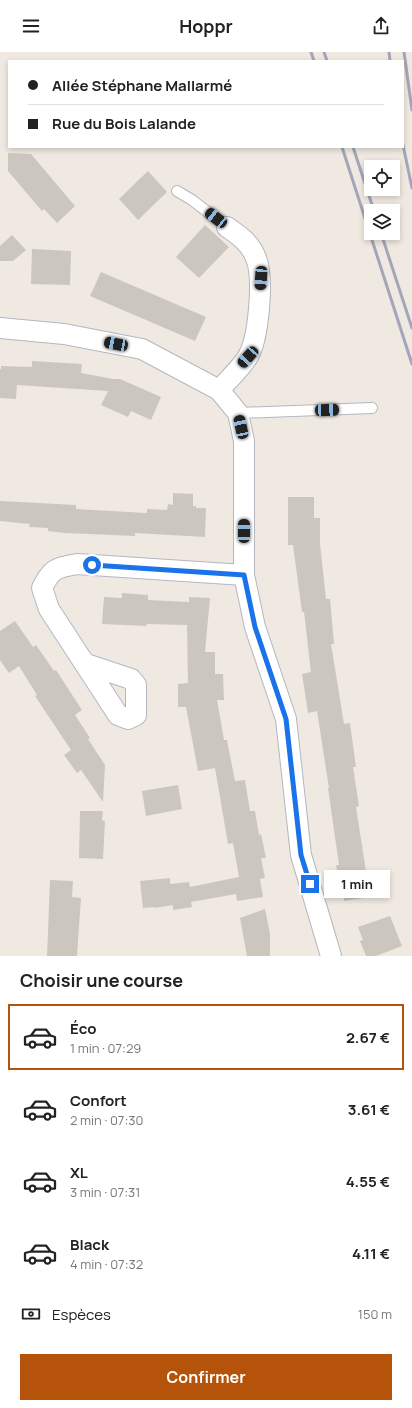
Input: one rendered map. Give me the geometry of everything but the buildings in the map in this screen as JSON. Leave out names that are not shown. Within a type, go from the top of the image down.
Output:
[{"type":"street","points":[[219,390],[248,357],[256,335],[261,278],[256,258],[248,242],[227,227]]},
{"type":"street","points":[[0,328],[64,334],[142,349],[219,390],[238,413],[244,441],[244,575],[255,627],[286,719],[301,855],[331,956]]},
{"type":"street","points":[[86,664],[49,609],[42,588],[48,575],[59,567],[77,564],[244,575]]},
{"type":"lane","points":[[177,191],[192,200],[227,227]]},
{"type":"lane","points":[[238,413],[372,408]]},
{"type":"railway","points":[[311,52],[314,60]]},
{"type":"railway","points":[[324,52],[327,60]]},
{"type":"railway","points":[[389,52],[390,60]]},
{"type":"railway","points":[[404,52],[412,110]]},
{"type":"railway","points":[[342,148],[412,364]]},
{"type":"railway","points":[[353,148],[372,204]]},
{"type":"railway","points":[[404,148],[412,188]]},
{"type":"railway","points":[[383,240],[412,328]]},
{"type":"route","points":[[92,565],[244,575],[255,627],[286,719],[301,855],[310,884]]}]
